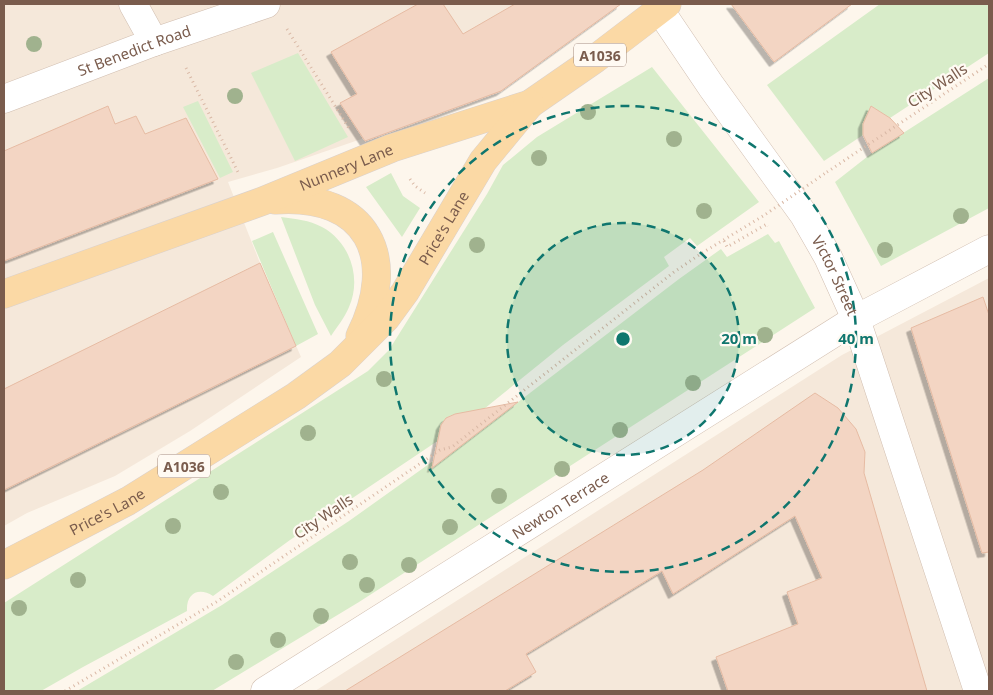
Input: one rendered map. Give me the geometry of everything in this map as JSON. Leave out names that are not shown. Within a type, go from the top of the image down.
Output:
[{"type":"main road","name":"Nunnery Lane","points":[[4,294],[263,201],[392,148],[530,104],[595,59],[663,7]]},
{"type":"main road","name":"Price's Lane","points":[[4,565],[136,495],[296,396],[340,364],[386,318],[401,298],[483,161],[530,104]]},
{"type":"main road","name":"Price's Lane","points":[[263,201],[291,199],[333,207],[351,217],[363,229],[371,243],[377,275],[374,304],[354,349]]},
{"type":"street","points":[[133,4],[163,39]]},
{"type":"street","name":"St Benedict Road","points":[[4,99],[163,39],[266,4]]},
{"type":"street","name":"Victor Street","points":[[663,7],[711,86],[804,215],[828,257],[856,319],[978,691]]},
{"type":"street","name":"Newton Terrace","points":[[265,691],[856,319],[989,249]]},
{"type":"path","points":[[287,28],[368,158]]},
{"type":"path","points":[[163,39],[238,172],[263,201]]},
{"type":"path","name":"City Walls","points":[[65,691],[188,620],[440,450],[452,447],[674,272],[766,214],[896,124],[989,64]]},
{"type":"path","points":[[410,178],[415,186],[430,196]]},
{"type":"path","points":[[724,241],[727,247],[766,224]]},
{"type":"shaded area","points":[[4,4],[619,4],[501,91],[277,168],[228,182],[260,263],[301,357],[190,431],[115,476],[27,513],[4,526]]},
{"type":"shaded area","points":[[989,278],[989,691],[315,691],[842,355]]},
{"type":"green space","points":[[880,4],[989,4],[989,53],[890,118],[878,113],[869,114],[863,128],[863,135],[824,161],[767,85]]},
{"type":"green space","points":[[298,53],[348,137],[295,161],[251,73]]},
{"type":"green space","points":[[652,67],[759,202],[697,246],[690,238],[664,257],[669,266],[563,345],[474,417],[459,414],[449,417],[442,426],[439,440],[290,540],[213,596],[203,592],[194,593],[187,605],[187,611],[41,691],[4,691],[4,603],[368,371],[389,350],[487,194],[503,165],[537,137]]},
{"type":"green space","points":[[989,78],[989,208],[881,266],[835,182],[872,153]]},
{"type":"green space","points":[[198,101],[233,172],[220,178],[183,107]]},
{"type":"green space","points":[[391,173],[403,196],[420,208],[402,237],[366,187]]},
{"type":"green space","points":[[281,217],[307,221],[322,227],[340,242],[351,262],[354,273],[353,296],[349,307],[331,336],[315,305]]},
{"type":"green space","points":[[273,232],[318,334],[296,346],[252,241]]},
{"type":"green space","points":[[768,234],[775,243],[779,241],[815,308],[359,602],[212,691],[77,691],[222,605],[349,521],[443,454],[446,457],[721,249],[727,257]]},
{"type":"building","points":[[418,4],[443,4],[463,34],[515,4],[621,4],[501,91],[365,141],[340,103],[357,94],[331,52]]},
{"type":"building","points":[[731,4],[852,4],[774,62]]},
{"type":"building","points":[[108,106],[115,124],[136,116],[145,134],[186,118],[218,179],[4,261],[4,151]]},
{"type":"building","points":[[871,106],[890,118],[904,133],[872,153],[863,135],[863,124]]},
{"type":"building","points":[[260,263],[296,346],[4,490],[4,389]]},
{"type":"building","points":[[983,297],[989,315],[989,552],[982,553],[911,328]]},
{"type":"building","points":[[815,393],[838,408],[856,429],[865,452],[864,473],[927,691],[728,691],[716,657],[798,624],[787,592],[822,578],[795,516],[673,594],[662,571],[526,654],[536,672],[505,691],[345,691],[703,470]]},
{"type":"building","points":[[518,402],[432,468],[441,425],[446,418],[455,414]]}]
